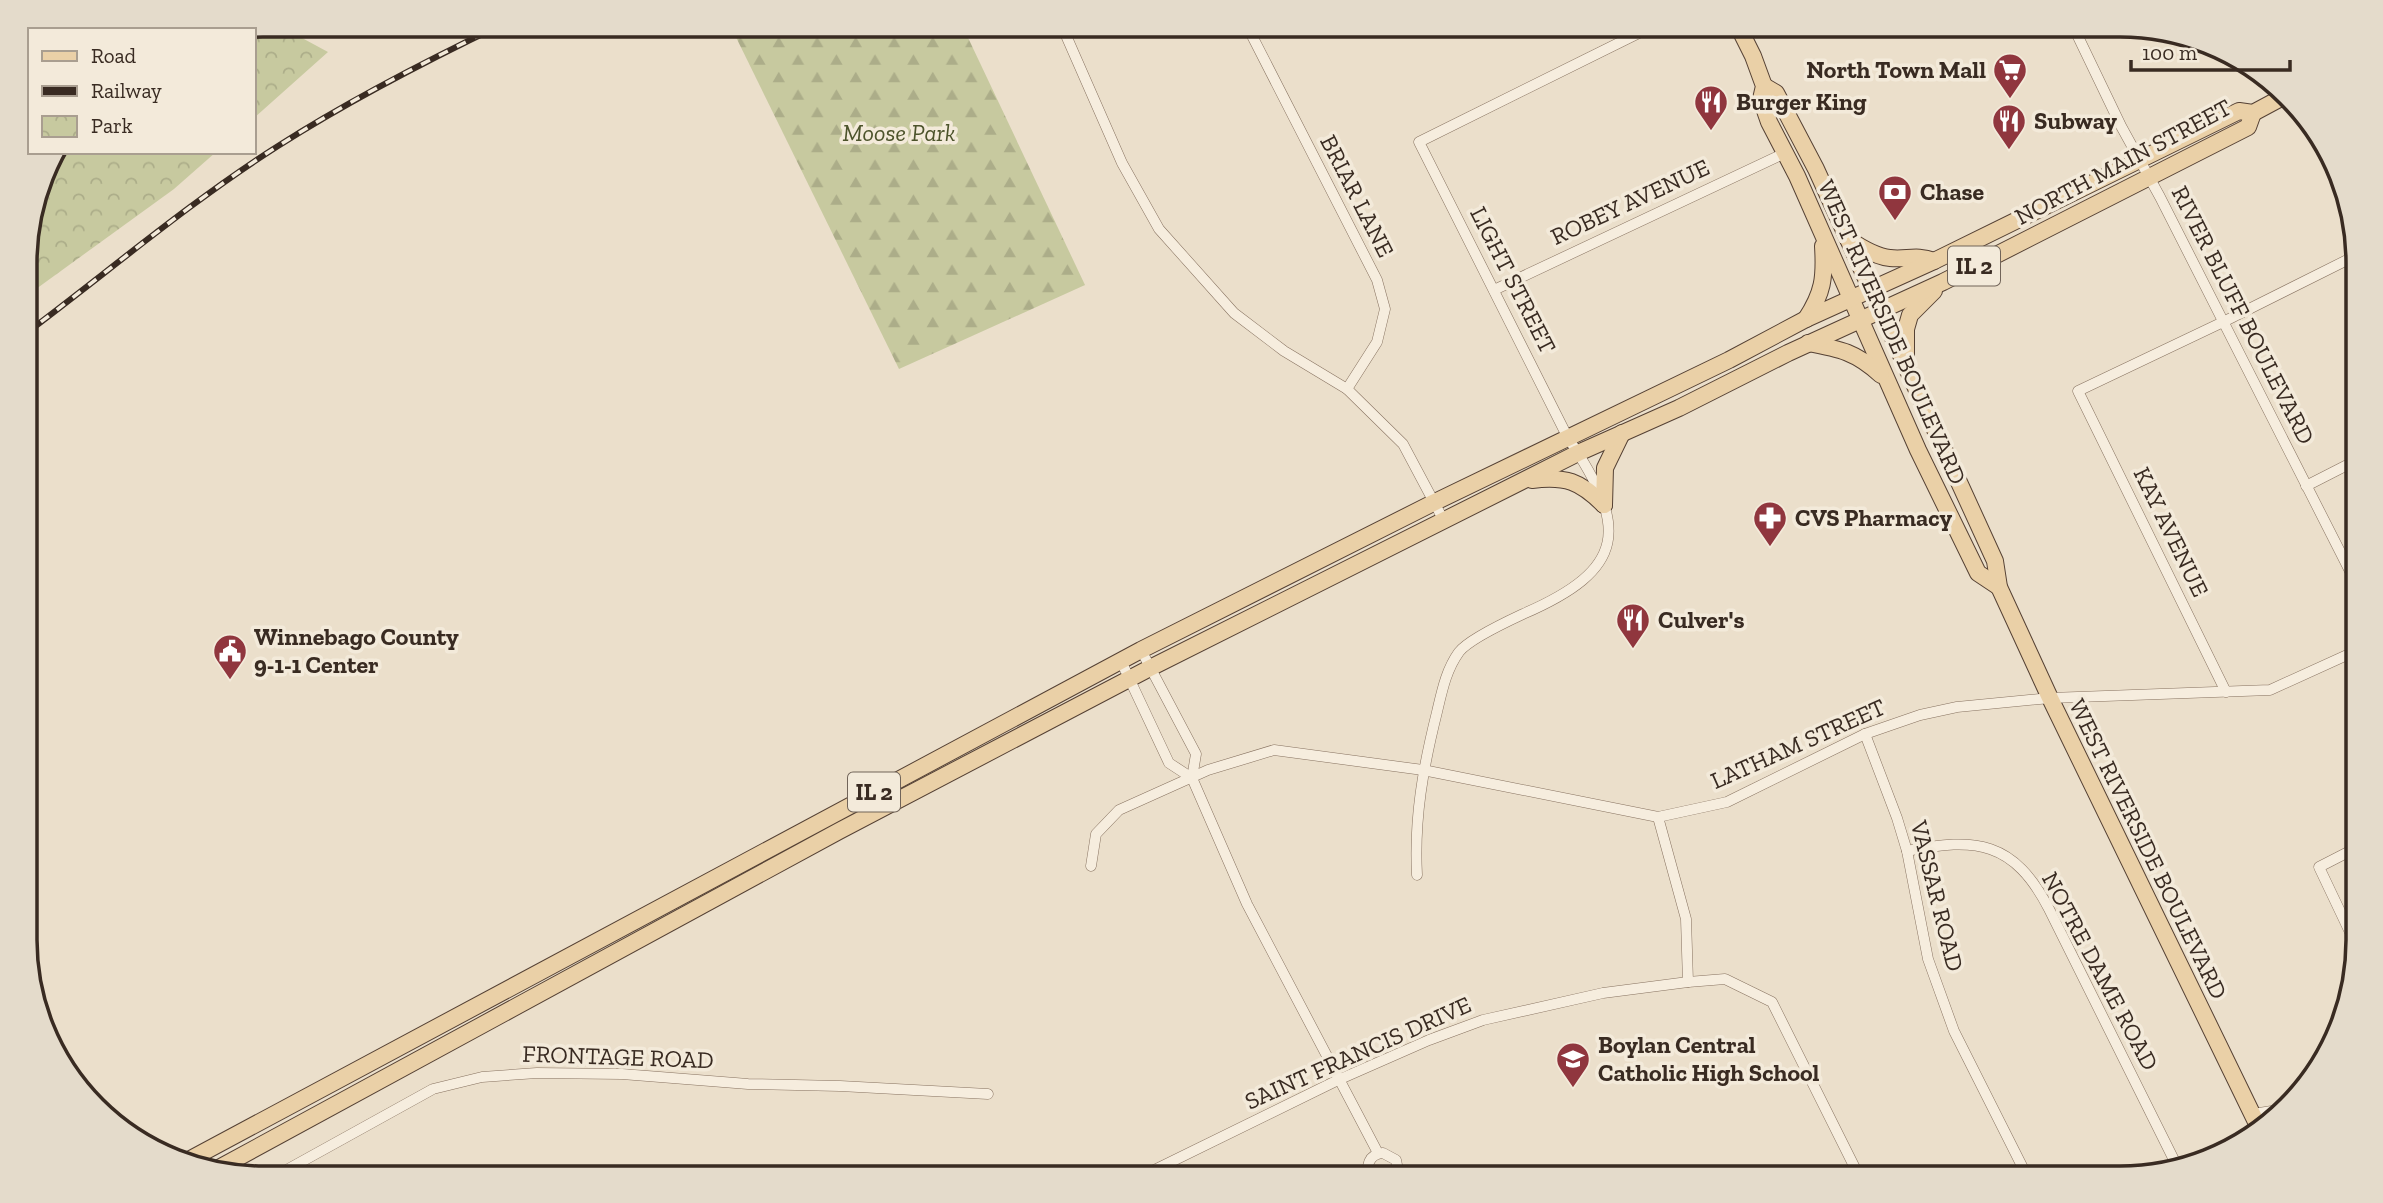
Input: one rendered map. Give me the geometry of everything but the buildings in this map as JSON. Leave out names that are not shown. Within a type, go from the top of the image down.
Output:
[{"type":"main road","name":"WEST RIVERSIDE BOULEVARD","points":[[1744,37],[1764,86],[1761,99],[1885,378],[1978,573],[1999,587]]},
{"type":"main road","name":"WEST RIVERSIDE BOULEVARD","points":[[1764,86],[1776,93],[1788,114],[1848,239],[1995,561],[1999,587],[2050,698],[2256,1120]]},
{"type":"main road","name":"NORTH MAIN STREET","points":[[1850,299],[1934,261],[2239,111],[2253,113],[2276,100]]},
{"type":"main road","name":"NORTH MAIN STREET","points":[[1860,322],[2248,127],[2253,113]]},
{"type":"main road","points":[[1806,319],[1822,289],[1825,270],[1822,233]]},
{"type":"main road","points":[[1848,239],[1888,258],[1921,256],[1934,261]]},
{"type":"main road","points":[[1906,365],[1905,344],[1910,315],[1943,282]]},
{"type":"main road","name":"IL 2","points":[[197,1156],[1141,650],[1433,503],[1850,299]]},
{"type":"main road","name":"IL 2","points":[[228,1163],[839,831],[1150,668],[1578,453],[1679,408],[1808,343],[1860,322]]},
{"type":"main road","points":[[1808,343],[1849,352],[1861,358],[1885,378]]},
{"type":"main road","points":[[1604,505],[1605,468],[1622,433]]},
{"type":"main road","points":[[1523,481],[1560,478],[1575,482],[1586,488],[1604,505]]},
{"type":"street","points":[[1066,37],[1122,163],[1159,229],[1234,313],[1284,351],[1347,389],[1404,444],[1444,521]]},
{"type":"street","name":"BRIAR LANE","points":[[1253,37],[1377,280],[1385,309],[1377,342],[1347,389]]},
{"type":"street","name":"LIGHT STREET","points":[[1417,875],[1415,838],[1423,770],[1447,674],[1461,650],[1503,623],[1574,589],[1585,580],[1605,552],[1610,535],[1604,505],[1594,480],[1569,438],[1419,142],[1631,37]]},
{"type":"street","name":"RIVER BLUFF BOULEVARD","points":[[2078,37],[2121,126],[2150,177],[2346,565]]},
{"type":"street","name":"ROBEY AVENUE","points":[[1494,290],[1785,153]]},
{"type":"street","points":[[2223,322],[2346,261]]},
{"type":"street","name":"KAY AVENUE","points":[[2223,322],[2078,391],[2226,692]]},
{"type":"street","points":[[2306,486],[2346,466]]},
{"type":"street","points":[[1141,650],[1196,754],[1192,778],[1247,904],[1378,1153]]},
{"type":"street","name":"LATHAM STREET","points":[[1091,866],[1096,834],[1119,810],[1208,770],[1274,750],[1423,770],[1658,817],[1727,802],[1865,734],[1920,715],[1957,707],[2050,698],[2270,690],[2346,655]]},
{"type":"street","points":[[1121,661],[1168,763],[1192,778]]},
{"type":"street","name":"VASSAR ROAD","points":[[1865,734],[1907,851],[1927,959],[1954,1031],[2022,1166]]},
{"type":"street","points":[[1658,817],[1686,919],[1688,982]]},
{"type":"street","name":"NOTRE DAME ROAD","points":[[1907,851],[1964,843],[1982,847],[2016,864],[2029,877],[2049,909],[2174,1159]]},
{"type":"street","points":[[2346,853],[2319,867],[2346,924]]},
{"type":"street","name":"SAINT FRANCIS DRIVE","points":[[1162,1166],[1338,1080],[1483,1020],[1603,993],[1725,979],[1772,1002],[1854,1166]]},
{"type":"street","name":"FRONTAGE ROAD","points":[[293,1166],[433,1088],[482,1077],[537,1073],[622,1074],[748,1084],[988,1094]]},
{"type":"street","points":[[2253,1114],[2267,1112]]},
{"type":"street","points":[[1368,1166],[1378,1153]]},
{"type":"street","points":[[1378,1153],[1388,1154],[1396,1160],[1397,1166]]},
{"type":"green space","points":[[256,37],[300,37],[328,52],[256,116]]},
{"type":"green space","name":"Moose Park","points":[[736,37],[968,37],[1085,285],[899,369]]},
{"type":"green space","points":[[65,154],[214,154],[174,189],[37,288],[37,248],[44,204]]},
{"type":"railway","points":[[37,325],[181,213],[278,146],[389,82],[476,37]]},
{"type":"place","name":"North Town Mall","points":[[2010,100]]},
{"type":"place","name":"Burger King","points":[[1711,132]]},
{"type":"place","name":"Subway","points":[[2009,151]]},
{"type":"place","name":"Chase","points":[[1895,222]]},
{"type":"place","name":"CVS Pharmacy","points":[[1770,548]]},
{"type":"place","name":"Culver's","points":[[1633,650]]},
{"type":"place","name":"Winnebago County 9-1-1 Center","points":[[230,681]]},
{"type":"place","name":"Boylan Central Catholic High School","points":[[1573,1089]]}]
